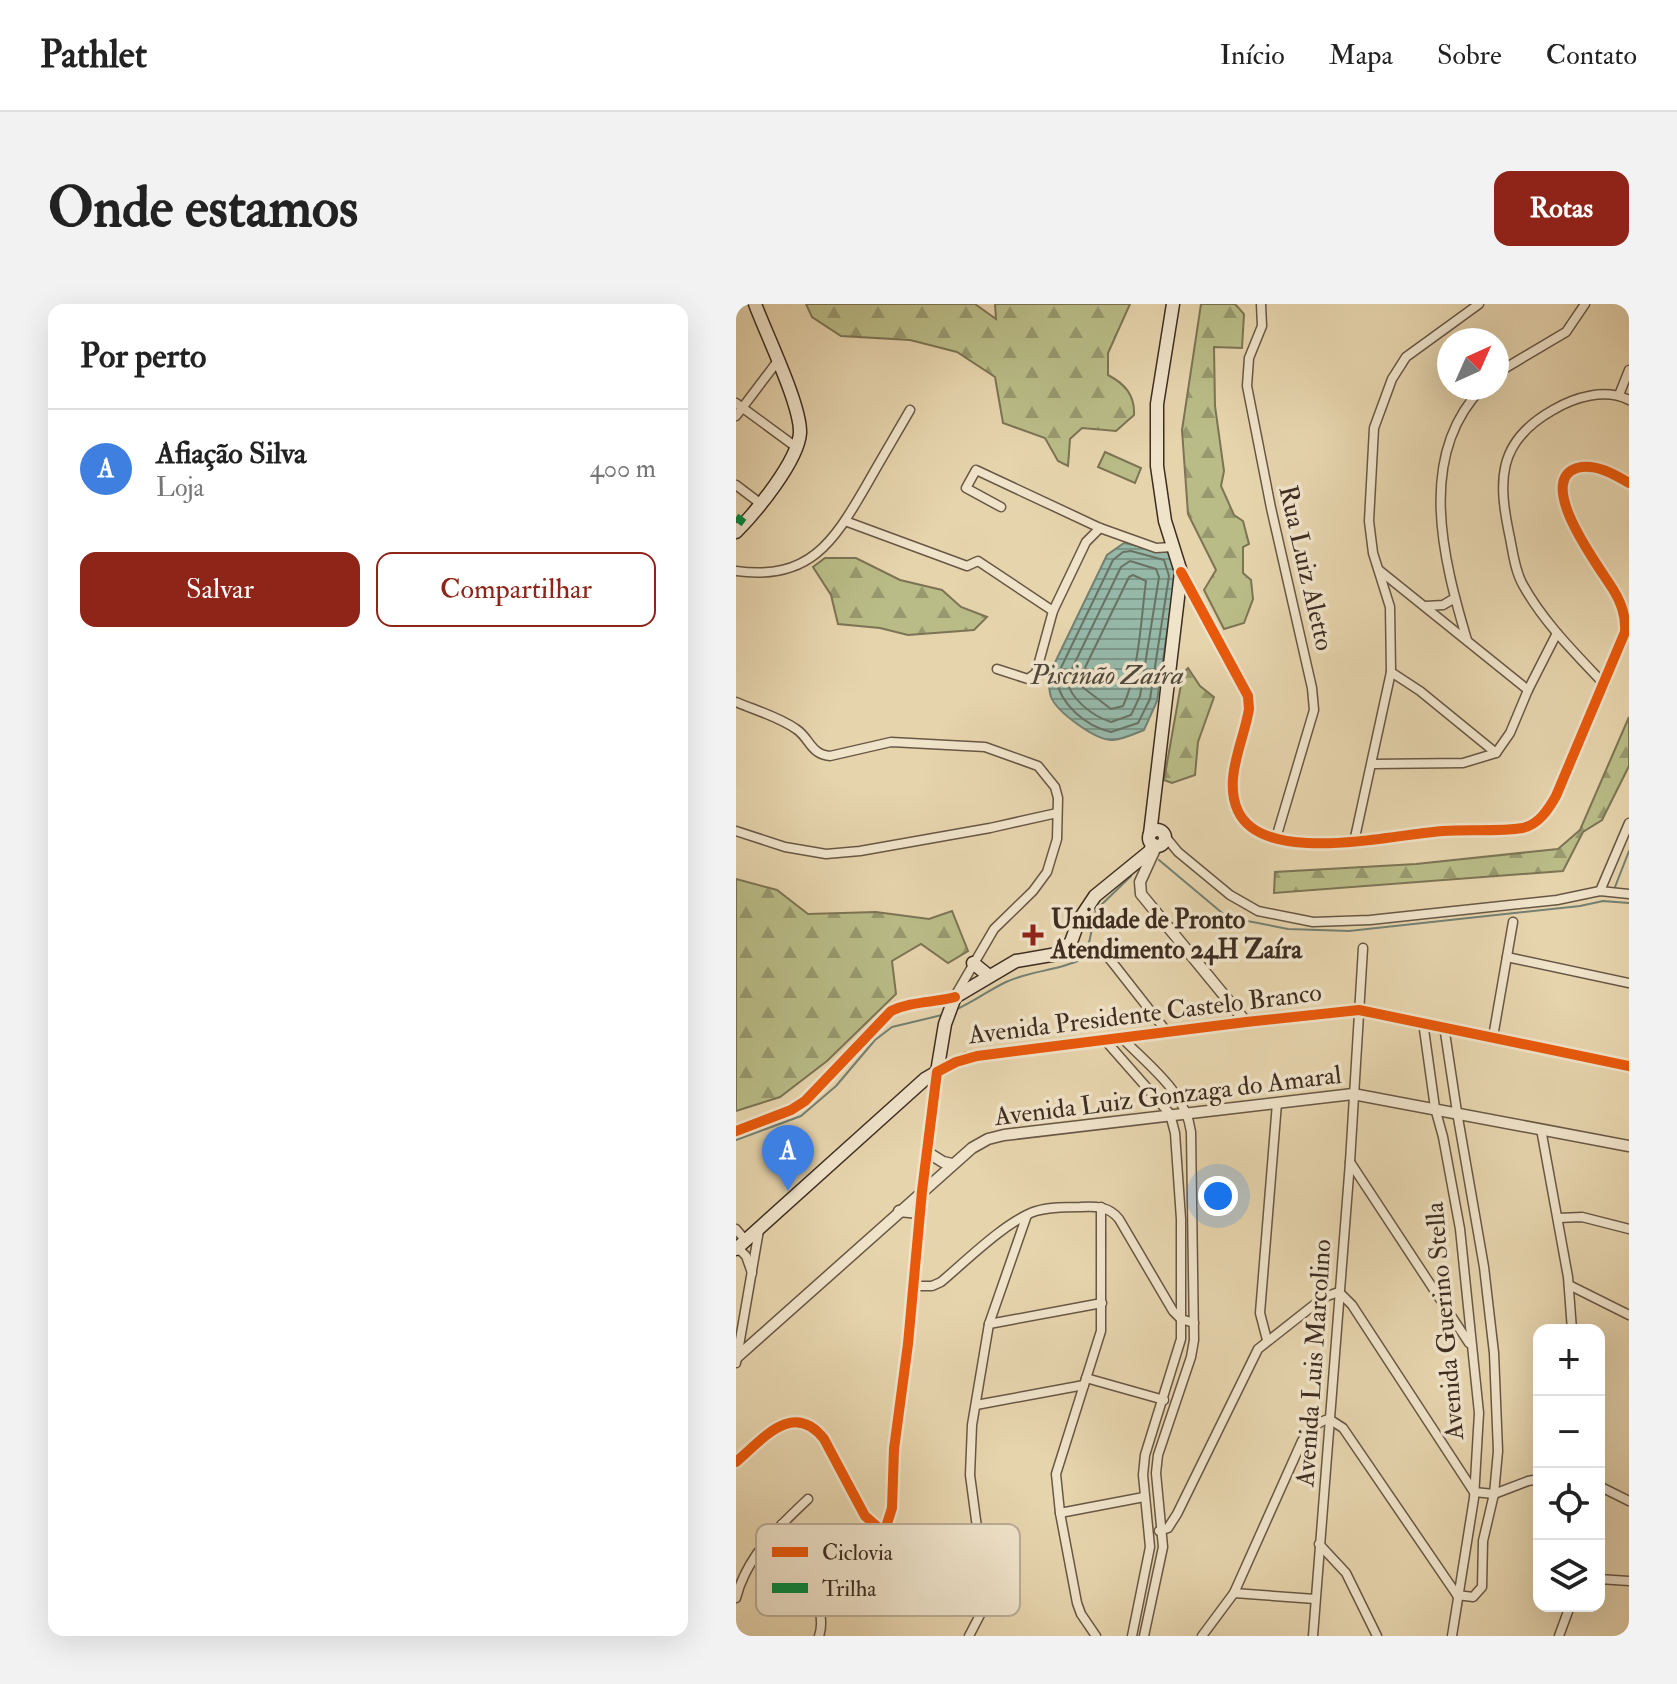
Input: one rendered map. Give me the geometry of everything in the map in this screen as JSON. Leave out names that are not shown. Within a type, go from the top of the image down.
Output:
[{"type":"main road","points":[[736,532],[781,475],[800,436],[798,419],[755,304]]},
{"type":"main road","points":[[937,1072],[952,1003],[1016,961],[1057,954],[1064,949],[1071,942],[1079,920],[1095,896],[1144,855],[1156,840],[1153,800],[1181,572],[1160,496],[1157,466],[1157,404],[1173,304]]},
{"type":"main road","points":[[973,963],[989,976]]},
{"type":"main road","name":"Avenida Presidente Castelo Branco","points":[[740,1246],[925,1079],[937,1072]]},
{"type":"street","name":"Rua Luiz Aletto","points":[[1261,304],[1262,326],[1249,358],[1247,386],[1312,688],[1314,710],[1276,838]]},
{"type":"street","points":[[1354,842],[1391,672],[1390,607],[1370,539],[1369,493],[1374,428],[1392,379],[1406,357],[1477,304]]},
{"type":"street","points":[[1509,366],[1566,332],[1585,304]]},
{"type":"street","points":[[736,416],[739,406],[777,362]]},
{"type":"street","points":[[1619,395],[1629,370]]},
{"type":"street","points":[[1605,685],[1557,633],[1520,579],[1503,502],[1503,471],[1518,440],[1532,424],[1549,412],[1580,398],[1619,395],[1629,400]]},
{"type":"street","points":[[1467,640],[1455,598],[1441,520],[1443,472],[1455,424],[1470,400]]},
{"type":"street","points":[[739,406],[796,447]]},
{"type":"street","points":[[736,571],[769,574],[789,570],[822,549],[845,521],[910,410]]},
{"type":"street","points":[[1181,572],[1248,696],[1248,719],[1232,788],[1237,810],[1254,828],[1276,838],[1315,843],[1354,842],[1433,832],[1506,831],[1530,826],[1544,815],[1556,796],[1625,638],[1624,616],[1614,592],[1576,531],[1567,509],[1563,483],[1576,468],[1593,467],[1606,470],[1629,483]]},
{"type":"street","points":[[1001,507],[966,488],[976,470],[1100,528],[1156,548],[1172,547]]},
{"type":"street","points":[[736,485],[761,504]]},
{"type":"street","points":[[845,521],[967,566],[978,561],[1053,611]]},
{"type":"street","points":[[997,669],[1028,679],[1036,673],[1053,611],[1086,542],[1100,528]]},
{"type":"street","points":[[1379,570],[1528,690]]},
{"type":"street","points":[[1387,592],[1412,595]]},
{"type":"street","points":[[1426,606],[1443,605],[1455,598]]},
{"type":"street","points":[[1372,764],[1463,763],[1496,753],[1510,733],[1557,633]]},
{"type":"street","points":[[1391,672],[1420,691],[1496,753]]},
{"type":"street","points":[[736,702],[796,729],[822,755],[830,756],[891,742],[985,747],[1006,753],[1038,766],[1049,776],[1058,798],[1057,839],[1047,872],[1033,891],[994,929],[952,1003],[906,1004],[891,1011],[805,1101],[771,1119],[736,1131]]},
{"type":"street","points":[[736,831],[785,847],[826,854],[860,851],[1057,813]]},
{"type":"street","points":[[1600,891],[1629,823]]},
{"type":"street","points":[[1246,1022],[1141,894],[1140,882],[1156,840],[1178,852],[1230,895],[1258,911],[1313,922],[1370,920],[1557,900],[1600,891],[1629,894]]},
{"type":"street","points":[[1493,1037],[1513,922]]},
{"type":"street","name":"Avenida Luis Marcolino","points":[[1313,1636],[1350,1162],[1363,948]]},
{"type":"street","points":[[1105,953],[1167,1032]]},
{"type":"street","points":[[1507,957],[1629,983]]},
{"type":"street","name":"Avenida Presidente Castelo Branco","points":[[937,1072],[966,1058],[1359,1010],[1629,1066]]},
{"type":"street","name":"Avenida Guerino Stella","points":[[1423,1022],[1435,1108],[1460,1229],[1479,1413],[1474,1492],[1457,1595],[1468,1598],[1481,1592],[1483,1541],[1494,1494],[1498,1451],[1490,1309],[1444,1026]]},
{"type":"street","points":[[1121,1037],[1176,1094],[1187,1112],[1191,1132],[1194,1323],[1191,1357],[1158,1455],[1156,1473],[1163,1530],[1162,1565],[1144,1636]]},
{"type":"street","points":[[1104,1039],[1170,1114],[1175,1133],[1181,1219],[1181,1339],[1145,1455],[1148,1564],[1132,1636]]},
{"type":"street","points":[[887,1524],[892,1508],[894,1449],[937,1072]]},
{"type":"street","name":"Avenida Luiz Gonzaga do Amaral","points":[[737,1359],[953,1163],[988,1139],[1004,1135],[1353,1094],[1629,1146]]},
{"type":"street","points":[[1267,1340],[1260,1313],[1277,1103]]},
{"type":"street","points":[[1541,1129],[1569,1285],[1572,1324]]},
{"type":"street","points":[[927,1152],[943,1162],[953,1163]]},
{"type":"street","points":[[1350,1162],[1472,1347]]},
{"type":"street","name":"Avenida Luiz Gonzaga do Amaral","points":[[924,1173],[953,1163]]},
{"type":"street","points":[[914,1286],[932,1286],[941,1282],[1027,1215],[1047,1209],[1101,1207],[1114,1212],[1119,1219],[1167,1303],[1181,1319],[1194,1323]]},
{"type":"street","points":[[1096,1636],[1077,1603],[1056,1482],[1058,1462],[1101,1331],[1101,1207]]},
{"type":"street","points":[[899,1211],[919,1213]]},
{"type":"street","points":[[977,1524],[970,1475],[972,1425],[980,1371],[989,1324],[1027,1215]]},
{"type":"street","points":[[1558,1218],[1582,1217],[1629,1229]]},
{"type":"street","points":[[736,1229],[753,1274]]},
{"type":"street","points":[[737,1359],[759,1230]]},
{"type":"street","points":[[1006,1230],[1016,1247]]},
{"type":"street","points":[[1569,1285],[1629,1315]]},
{"type":"street","points":[[1149,1533],[1168,1528],[1177,1514],[1251,1361],[1267,1340],[1324,1297],[1339,1292],[1352,1305],[1474,1492],[1494,1494],[1533,1480]]},
{"type":"street","points":[[989,1324],[1102,1303]]},
{"type":"street","points":[[976,1405],[1085,1382],[1164,1400]]},
{"type":"street","points":[[1202,1636],[1234,1593],[1302,1441],[1320,1421],[1329,1419],[1343,1428],[1457,1595],[1452,1636]]},
{"type":"street","points":[[736,1462],[784,1424],[802,1422],[815,1428],[824,1439],[865,1516],[874,1524]]},
{"type":"street","points":[[1605,1489],[1629,1501]]},
{"type":"street","points":[[1060,1513],[1144,1497]]},
{"type":"street","points":[[782,1524],[808,1499]]},
{"type":"street","points":[[1319,1544],[1346,1573],[1377,1636]]},
{"type":"street","points":[[736,1598],[756,1555]]},
{"type":"street","points":[[1605,1579],[1629,1581]]},
{"type":"street","points":[[1234,1593],[1315,1599]]},
{"type":"street","points":[[1559,1636],[1568,1612]]},
{"type":"street","points":[[819,1636],[821,1616]]},
{"type":"street","points":[[969,1636],[979,1616]]},
{"type":"green space","points":[[806,304],[975,304],[996,319],[995,304],[1130,304],[1108,353],[1108,375],[1128,391],[1134,415],[1116,431],[1082,428],[1070,439],[1068,466],[1058,461],[1045,438],[1003,423],[995,377],[957,352],[910,340],[841,336],[812,317]]},
{"type":"green space","points":[[1201,304],[1235,304],[1244,314],[1242,348],[1214,347],[1215,406],[1224,471],[1221,486],[1234,515],[1243,521],[1249,544],[1243,547],[1243,573],[1251,580],[1253,599],[1244,623],[1224,629],[1204,590],[1216,570],[1188,514],[1182,430]]},
{"type":"green space","points":[[1105,452],[1141,468],[1135,483],[1098,467]]},
{"type":"green space","points":[[825,558],[856,558],[900,580],[942,590],[961,607],[987,617],[974,630],[908,635],[880,628],[838,624],[831,595],[813,567]]},
{"type":"green space","points":[[1188,668],[1200,686],[1214,697],[1198,742],[1195,775],[1172,783],[1164,780],[1183,673]]},
{"type":"green space","points":[[1629,717],[1629,766],[1602,820],[1583,832],[1563,871],[1274,893],[1275,872],[1416,864],[1558,849],[1580,830]]},
{"type":"green space","points":[[736,879],[777,890],[808,914],[876,912],[929,919],[952,911],[968,951],[948,963],[921,944],[892,961],[896,994],[827,1061],[780,1097],[736,1111]]},
{"type":"water","name":"Piscinão Zaíra","points":[[1124,543],[1171,553],[1176,571],[1157,701],[1144,730],[1113,740],[1087,731],[1061,710],[1051,697],[1048,677],[1107,555]]},
{"type":"waterway","points":[[1615,887],[1629,851]]},
{"type":"waterway","points":[[1159,860],[1227,917],[1288,929],[1349,931],[1603,901],[1629,903]]},
{"type":"waterway","points":[[955,1010],[1006,982],[1086,957],[1096,910],[1131,876]]},
{"type":"waterway","points":[[736,1140],[801,1116],[836,1086],[875,1040],[892,1027],[942,1015]]},
{"type":"marked path","points":[[736,517],[744,523]]},
{"type":"cycle path","points":[[1181,572],[1248,696],[1249,709],[1233,786],[1238,811],[1252,828],[1274,838],[1302,843],[1364,841],[1443,831],[1523,828],[1538,820],[1556,796],[1625,632],[1619,601],[1566,508],[1563,490],[1566,477],[1577,468],[1591,467],[1629,483]]},
{"type":"cycle path","points":[[736,1131],[791,1110],[805,1101],[891,1011],[907,1005],[955,997]]},
{"type":"cycle path","points":[[887,1524],[892,1508],[894,1449],[937,1072],[977,1056],[1359,1010],[1629,1066]]},
{"type":"cycle path","points":[[736,1462],[778,1427],[801,1423],[824,1439],[865,1516],[874,1524]]},
{"type":"place","name":"Unidade de Pronto Atendimento 24H Zaíra","points":[[1033,935]]},
{"type":"place","name":"Afiação Silva","points":[[788,1191]]}]
